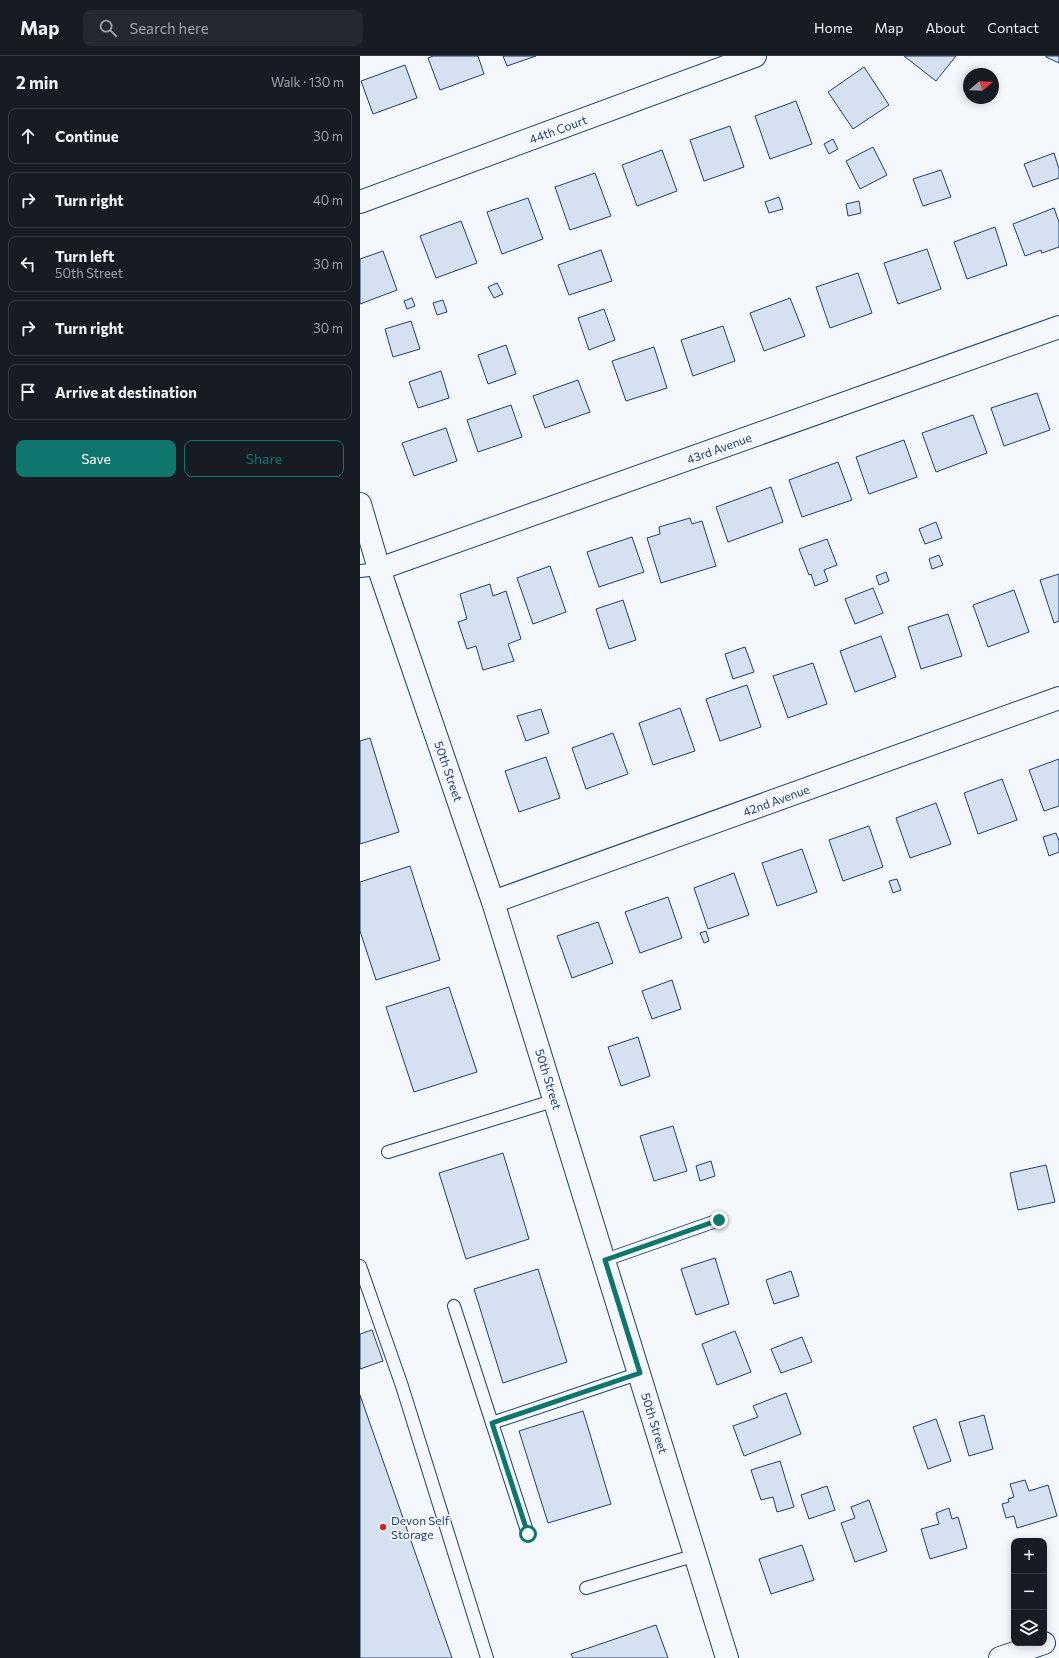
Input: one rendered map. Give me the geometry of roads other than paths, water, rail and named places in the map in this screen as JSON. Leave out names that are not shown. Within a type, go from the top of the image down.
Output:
[{"type":"street","name":"44th Court","points":[[360,202],[755,56]]},
{"type":"street","name":"43rd Avenue","points":[[369,570],[1059,327]]},
{"type":"street","name":"50th Street","points":[[360,504],[369,570],[493,902],[556,1100],[727,1658]]},
{"type":"street","name":"42nd Avenue","points":[[493,902],[1059,698]]},
{"type":"street","points":[[1047,1642],[1059,1638]]},
{"type":"street","points":[[1000,1658],[1035,1646]]},
{"type":"lane","points":[[388,1152],[556,1100]]},
{"type":"lane","points":[[605,1260],[719,1220]]},
{"type":"lane","points":[[360,1266],[402,1386],[487,1658]]},
{"type":"lane","points":[[454,1306],[528,1534]]},
{"type":"lane","points":[[492,1423],[640,1373]]},
{"type":"lane","points":[[586,1588],[696,1555]]},
{"type":"place","name":"Devon Self Storage","points":[[383,1527]]}]
